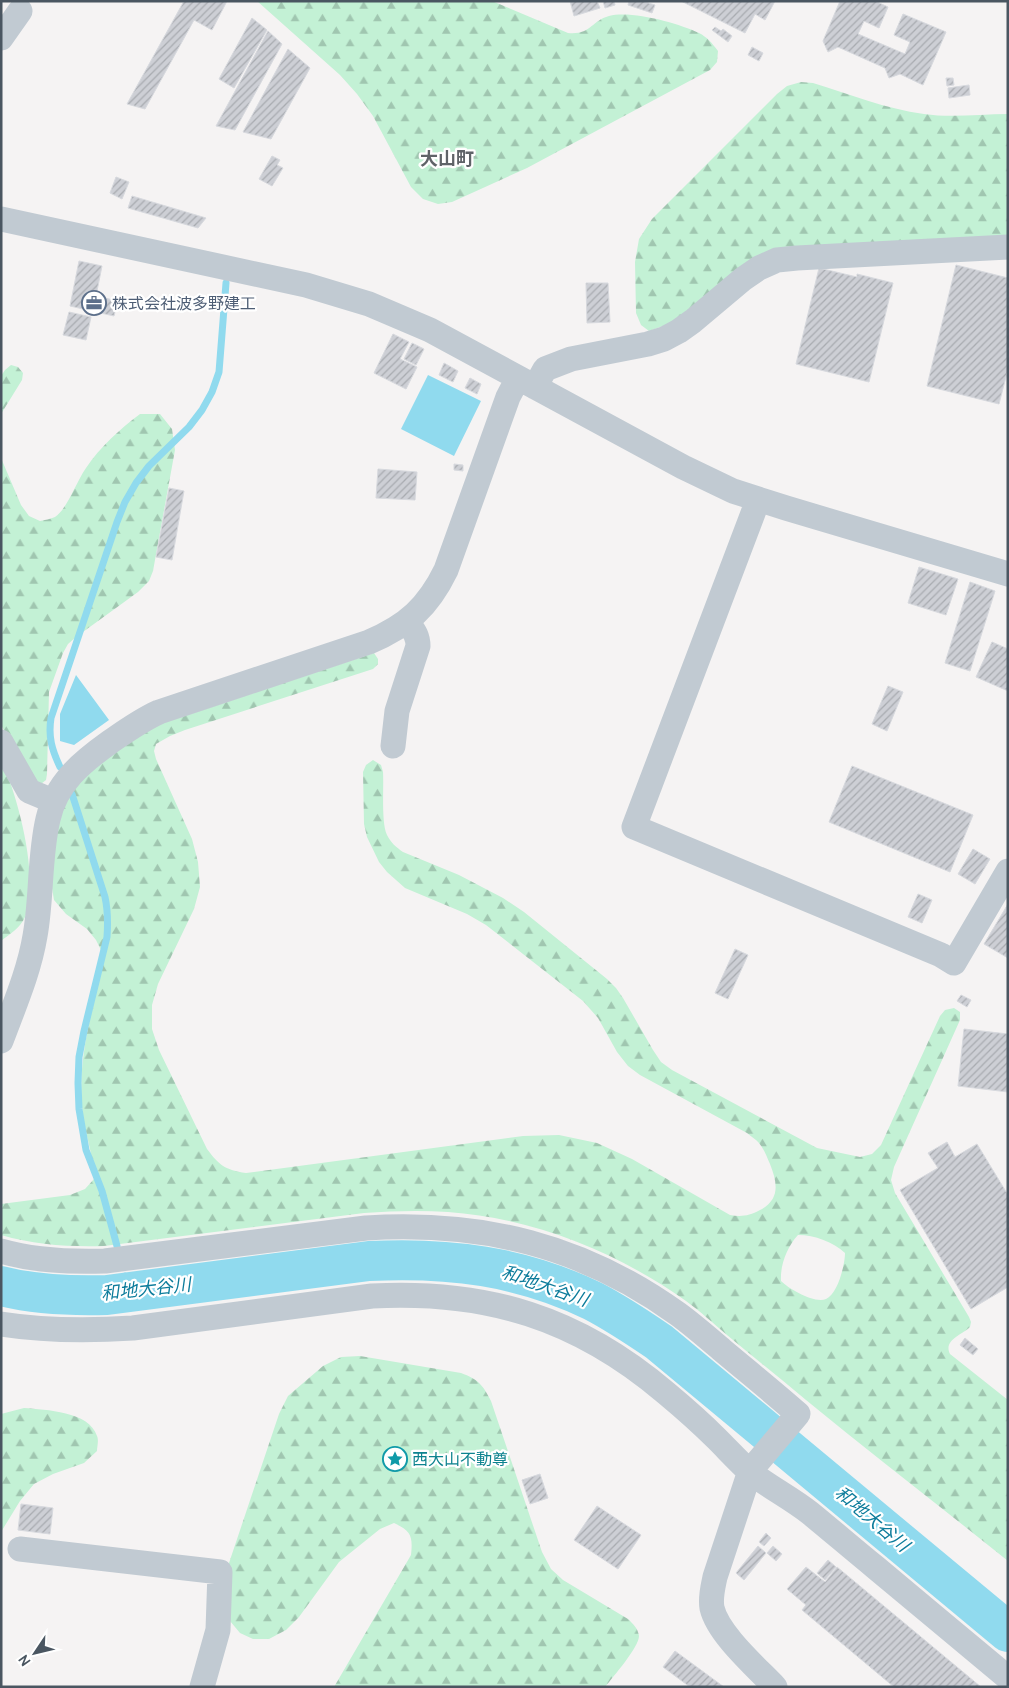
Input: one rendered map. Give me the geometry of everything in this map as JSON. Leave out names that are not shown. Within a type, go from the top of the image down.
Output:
[{"type":"street","points":[[1,38],[20,11]]},
{"type":"street","points":[[1,219],[306,284],[338,294],[400,316],[430,330],[708,480],[758,500],[1008,574]]},
{"type":"street","points":[[1,1041],[32,952],[38,917],[48,819],[54,801],[62,786],[73,772],[127,730],[150,716],[176,705],[368,642],[386,635],[407,621],[428,601],[438,586],[446,570],[508,397],[527,382],[545,369],[571,359],[648,344],[664,339],[679,331],[743,279],[759,268],[777,260],[1008,247]]},
{"type":"street","points":[[758,500],[634,827],[941,955],[954,963],[1008,872]]},
{"type":"street","points":[[393,746],[397,711],[418,646],[415,632],[407,621]]},
{"type":"street","points":[[1,742],[28,791],[54,801]]},
{"type":"street","points":[[1,1251],[42,1260],[105,1262],[366,1228],[406,1225],[448,1227],[530,1242],[569,1254],[608,1271],[644,1291],[679,1314],[798,1414],[753,1468],[711,1592],[712,1608],[718,1623],[727,1636],[775,1687]]},
{"type":"street","points":[[1,1324],[61,1331],[134,1328],[372,1296],[425,1295],[477,1300],[512,1308],[545,1319],[577,1333],[608,1350],[638,1370],[753,1468],[1008,1678]]},
{"type":"street","points":[[20,1549],[220,1572],[218,1630],[202,1687]]},
{"type":"green space","points":[[257,1],[492,1],[568,33],[582,32],[609,16],[642,16],[679,25],[702,35],[718,51],[717,62],[710,70],[527,168],[452,202],[438,204],[423,199],[411,187],[373,116],[357,94],[340,75]]},
{"type":"green space","points":[[801,82],[813,83],[910,112],[955,116],[1008,114],[1008,237],[796,248],[674,322],[649,331],[641,325],[636,313],[635,262],[639,239],[652,219],[777,94],[787,86]]},
{"type":"green space","points":[[11,365],[18,367],[23,373],[22,380],[1,414],[1,376]]},
{"type":"green space","points":[[140,414],[160,414],[172,429],[175,450],[153,571],[149,581],[138,592],[76,637],[68,644],[63,653],[49,692],[47,774],[46,780],[41,784],[31,778],[1,725],[1,458],[21,505],[29,516],[40,521],[52,518],[64,508],[82,474],[92,460],[118,432]]},
{"type":"green space","points":[[374,653],[378,659],[378,664],[373,669],[170,736],[156,744],[154,751],[192,839],[198,862],[200,887],[194,909],[158,984],[152,1005],[152,1029],[159,1050],[207,1149],[219,1163],[233,1170],[246,1173],[523,1136],[559,1135],[597,1143],[632,1159],[730,1215],[745,1216],[756,1212],[767,1206],[776,1190],[772,1171],[764,1150],[756,1140],[747,1133],[640,1075],[628,1066],[617,1052],[598,1018],[583,1001],[486,925],[467,914],[405,888],[387,872],[379,862],[367,837],[364,824],[363,772],[366,765],[373,760],[381,765],[383,772],[385,829],[396,847],[403,852],[459,875],[503,898],[524,912],[616,988],[661,1062],[672,1070],[817,1148],[860,1157],[872,1154],[881,1145],[940,1016],[945,1010],[954,1008],[960,1012],[960,1020],[894,1167],[891,1180],[895,1193],[971,1322],[970,1327],[951,1341],[949,1345],[950,1354],[1008,1400],[1008,1561],[686,1301],[632,1267],[573,1240],[511,1222],[480,1216],[427,1211],[364,1213],[104,1246],[52,1245],[1,1235],[1,1204],[70,1195],[85,1189],[94,1179],[82,1107],[81,1089],[86,1037],[102,968],[103,954],[96,940],[87,929],[66,914],[54,900],[51,882],[55,837],[63,805],[80,778],[148,728]],"holes":[[[798,1235],[829,1242],[845,1253],[844,1264],[837,1285],[826,1299],[809,1298],[796,1292],[781,1281],[783,1263],[788,1251]]]},
{"type":"green space","points":[[1,760],[8,775],[20,815],[25,838],[30,882],[29,901],[25,917],[18,927],[1,941]]},
{"type":"green space","points":[[360,1356],[461,1373],[476,1380],[485,1391],[491,1401],[542,1552],[551,1569],[563,1580],[628,1619],[638,1631],[639,1636],[635,1647],[605,1687],[334,1687],[411,1555],[412,1543],[410,1535],[394,1523],[380,1529],[339,1562],[299,1617],[286,1630],[269,1639],[253,1639],[240,1633],[230,1621],[228,1566],[279,1414],[288,1396],[323,1366],[341,1357]]},
{"type":"green space","points":[[24,1408],[66,1413],[85,1421],[97,1436],[97,1451],[84,1463],[53,1474],[34,1484],[20,1501],[1,1532],[1,1414]]},
{"type":"water","points":[[428,375],[481,401],[454,456],[401,429]]},
{"type":"water","points":[[76,675],[109,720],[74,745],[60,741],[60,714]]},
{"type":"building","points":[[184,1],[227,1],[212,30],[194,20],[145,109],[127,104]]},
{"type":"building","points":[[570,1],[597,1],[600,8],[574,16]]},
{"type":"building","points":[[603,1],[614,1],[615,5],[605,8]]},
{"type":"building","points":[[629,1],[642,1],[655,5],[652,13],[628,5]]},
{"type":"building","points":[[681,1],[775,1],[765,20],[755,14],[745,33]]},
{"type":"building","points":[[840,1],[875,1],[888,7],[879,28],[864,21],[858,34],[905,54],[910,42],[894,35],[903,14],[946,32],[923,85],[900,74],[889,78],[885,68],[838,47],[828,52],[823,41]]},
{"type":"building","points":[[252,18],[267,30],[234,88],[219,79]]},
{"type":"building","points":[[715,27],[721,31],[723,29],[732,36],[728,42],[712,30]]},
{"type":"building","points":[[268,31],[282,44],[235,130],[216,126]]},
{"type":"building","points":[[752,47],[763,53],[759,61],[748,55]]},
{"type":"building","points":[[288,49],[310,68],[271,139],[243,132]]},
{"type":"building","points":[[946,78],[953,78],[954,85],[947,86]]},
{"type":"building","points":[[969,85],[970,95],[949,98],[948,88]]},
{"type":"building","points":[[272,156],[280,160],[277,165],[283,168],[272,186],[259,179]]},
{"type":"building","points":[[116,177],[129,182],[122,199],[110,193]]},
{"type":"building","points":[[132,196],[206,218],[198,228],[128,208]]},
{"type":"building","points":[[79,261],[102,266],[96,296],[118,301],[114,316],[70,306]]},
{"type":"building","points":[[956,265],[1008,278],[1008,369],[999,404],[927,386]]},
{"type":"building","points":[[819,268],[857,277],[857,274],[893,283],[869,382],[796,364]]},
{"type":"building","points":[[586,283],[608,283],[610,322],[587,323]]},
{"type":"building","points":[[69,312],[91,317],[86,340],[63,335]]},
{"type":"building","points":[[393,334],[409,342],[400,359],[417,367],[406,389],[374,373]]},
{"type":"building","points":[[412,343],[424,349],[416,365],[404,359]]},
{"type":"building","points":[[444,363],[458,371],[453,382],[439,375]]},
{"type":"building","points":[[470,378],[481,384],[477,394],[465,388]]},
{"type":"building","points":[[454,464],[463,465],[463,471],[454,470]]},
{"type":"building","points":[[378,469],[417,472],[415,500],[376,498]]},
{"type":"building","points":[[169,488],[184,491],[172,560],[156,557]]},
{"type":"building","points":[[919,567],[958,579],[946,615],[908,603]]},
{"type":"building","points":[[970,582],[995,591],[970,671],[945,663]]},
{"type":"building","points":[[992,642],[1008,649],[1008,691],[976,677]]},
{"type":"building","points":[[888,686],[903,692],[887,731],[872,724]]},
{"type":"building","points":[[852,766],[973,815],[950,872],[829,822]]},
{"type":"building","points":[[973,849],[990,859],[975,884],[958,874]]},
{"type":"building","points":[[918,894],[932,900],[922,923],[908,917]]},
{"type":"building","points":[[1008,904],[1008,958],[984,944]]},
{"type":"building","points":[[735,949],[748,955],[728,999],[715,993]]},
{"type":"building","points":[[961,995],[971,1000],[967,1007],[957,1001]]},
{"type":"building","points":[[964,1029],[1008,1034],[1008,1092],[958,1086]]},
{"type":"building","points":[[947,1142],[955,1157],[977,1144],[1008,1195],[1008,1287],[971,1309],[900,1190],[938,1168],[928,1153]]},
{"type":"building","points":[[965,1338],[978,1349],[973,1355],[960,1345]]},
{"type":"building","points":[[392,1452],[403,1458],[398,1466],[388,1460]]},
{"type":"building","points":[[540,1474],[548,1498],[530,1504],[522,1480]]},
{"type":"building","points":[[21,1504],[53,1508],[50,1534],[18,1530]]},
{"type":"building","points":[[597,1506],[641,1535],[618,1569],[574,1540]]},
{"type":"building","points":[[766,1533],[771,1538],[764,1546],[759,1542]]},
{"type":"building","points":[[758,1546],[766,1553],[744,1580],[736,1573]]},
{"type":"building","points":[[773,1546],[782,1554],[776,1561],[767,1553]]},
{"type":"building","points":[[828,1560],[836,1567],[825,1580],[817,1573]]},
{"type":"building","points":[[806,1567],[825,1582],[837,1567],[981,1687],[894,1687],[802,1610],[806,1605],[787,1589]]},
{"type":"building","points":[[675,1651],[724,1687],[690,1687],[663,1667]]},
{"type":"waterway","points":[[60,767],[51,743],[51,718],[117,522],[125,502],[136,483],[149,466],[189,427],[202,410],[212,392],[219,372],[226,283]]},
{"type":"waterway","points":[[72,794],[105,897],[108,917],[107,937],[79,1057],[79,1109],[86,1150],[102,1191],[117,1246]]},
{"type":"waterway","name":"和地大谷川","points":[[1,1286],[54,1294],[107,1295],[369,1261],[398,1260],[484,1266],[539,1279],[593,1301],[659,1342],[1008,1632]]},
{"type":"waterway","points":[[125,1276],[130,1292]]},
{"type":"place","name":"株式会社波多野建工","points":[[94,303]]},
{"type":"place","name":"西大山不動尊","points":[[395,1459]]},
{"type":"district","name":"大山町","points":[[447,159]]}]
